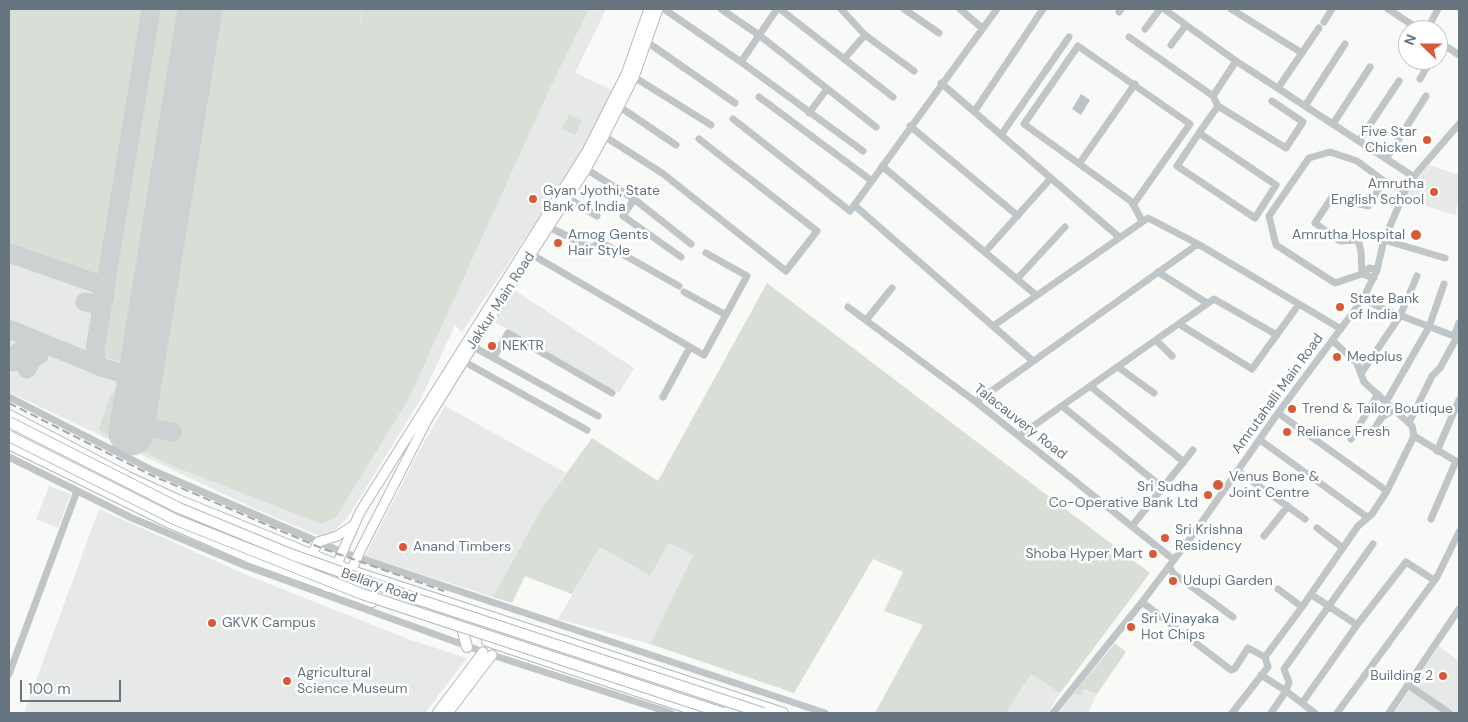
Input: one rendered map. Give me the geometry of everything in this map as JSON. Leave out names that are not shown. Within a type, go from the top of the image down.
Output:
[{"type":"highway","name":"Bellary Road","points":[[9,415],[128,477],[228,521],[336,565],[783,713]]},
{"type":"highway","name":"Bellary Road","points":[[9,422],[179,508],[293,555],[420,600],[764,713]]},
{"type":"highway","name":"Bellary Road","points":[[9,436],[176,520],[362,594],[722,713]]},
{"type":"highway","name":"Bellary Road","points":[[9,444],[170,523],[326,591],[463,632],[703,713]]},
{"type":"highway","points":[[463,632],[468,646]]},
{"type":"main road","name":"Jakkur Main Road","points":[[340,596],[357,558],[427,420],[472,346],[550,227],[559,205],[622,82],[649,9]]},
{"type":"main road","name":"Jakkur Main Road","points":[[326,591],[355,524],[495,295],[559,205],[568,198],[586,169],[634,77],[658,9]]},
{"type":"main road","points":[[312,555],[318,542],[337,536],[355,524]]},
{"type":"main road","points":[[437,713],[488,654]]},
{"type":"main road","points":[[448,713],[488,654]]},
{"type":"street","points":[[664,9],[741,62],[809,114],[863,151]]},
{"type":"street","points":[[721,9],[759,35],[876,127]]},
{"type":"street","points":[[741,62],[779,9],[893,97]]},
{"type":"street","points":[[841,9],[865,35],[914,71]]},
{"type":"street","points":[[904,9],[939,33]]},
{"type":"street","points":[[960,9],[982,28]]},
{"type":"street","points":[[733,119],[850,211],[996,9]]},
{"type":"street","points":[[974,112],[1043,9]]},
{"type":"street","points":[[1145,28],[1160,9]]},
{"type":"street","points":[[1231,9],[1302,53]]},
{"type":"street","points":[[1278,88],[1332,9]]},
{"type":"street","points":[[1388,9],[1399,12]]},
{"type":"street","points":[[1167,10],[1236,61],[1414,176]]},
{"type":"street","points":[[1172,45],[1186,25]]},
{"type":"street","points":[[844,59],[865,35]]},
{"type":"street","points":[[1128,37],[1213,96],[1218,106],[1286,148],[1303,122],[1272,101]]},
{"type":"street","points":[[1001,135],[1069,38]]},
{"type":"street","points":[[647,42],[735,103]]},
{"type":"street","points":[[1305,106],[1345,44]]},
{"type":"street","points":[[1133,204],[1190,124],[1078,46],[1024,124],[1133,204],[1142,221]]},
{"type":"street","points":[[1213,96],[1236,61]]},
{"type":"street","points":[[1333,124],[1370,67]]},
{"type":"street","points":[[1420,79],[1425,70]]},
{"type":"street","points":[[634,77],[711,125]]},
{"type":"street","points":[[1040,79],[1050,87]]},
{"type":"street","points":[[1359,141],[1399,81]]},
{"type":"street","points":[[941,83],[1119,237]]},
{"type":"street","points":[[1079,164],[1135,84]]},
{"type":"street","points":[[809,114],[827,89]]},
{"type":"street","points":[[1386,159],[1426,96]]},
{"type":"street","points":[[759,97],[872,181]]},
{"type":"street","points":[[1199,133],[1276,185],[1254,218],[1177,166],[1199,133],[1218,106]]},
{"type":"street","points":[[620,107],[676,145]]},
{"type":"street","points":[[910,126],[1018,216]]},
{"type":"street","name":"Amrutahalli Main Road","points":[[1053,713],[1172,563],[1278,413],[1363,299],[1374,278],[1384,240],[1405,190],[1414,176],[1459,126]]},
{"type":"street","points":[[604,136],[662,173],[786,271],[817,230],[699,139]]},
{"type":"street","points":[[1377,270],[1369,268],[1362,274],[1335,283],[1276,245],[1269,216],[1309,158],[1330,152],[1357,161],[1384,181],[1405,190]]},
{"type":"street","points":[[882,166],[1036,295]]},
{"type":"street","points":[[586,169],[634,199],[692,244]]},
{"type":"street","points":[[985,252],[1051,178]]},
{"type":"street","points":[[1362,274],[1361,251],[1358,240],[1340,240],[1315,223],[1332,197],[1368,206],[1384,181]]},
{"type":"street","points":[[568,198],[597,216]]},
{"type":"street","points":[[634,199],[623,216],[680,257]]},
{"type":"street","points":[[854,206],[1033,361]]},
{"type":"street","points":[[993,326],[1142,221],[1152,219],[1198,244],[1341,329]]},
{"type":"street","points":[[550,227],[591,248],[601,242],[726,315]]},
{"type":"street","points":[[1017,279],[1065,227]]},
{"type":"street","points":[[1384,240],[1445,258]]},
{"type":"street","points":[[976,402],[1198,244]]},
{"type":"street","points":[[531,254],[704,355],[747,276],[706,253]]},
{"type":"street","points":[[1158,272],[1207,303]]},
{"type":"street","points":[[1362,274],[1374,278]]},
{"type":"street","points":[[1362,372],[1400,316],[1417,276]]},
{"type":"street","points":[[1386,402],[1428,327],[1444,284]]},
{"type":"street","points":[[867,319],[892,288]]},
{"type":"street","points":[[1363,299],[1400,316],[1457,337]]},
{"type":"street","points":[[1019,436],[1207,303],[1217,300],[1277,335]]},
{"type":"street","points":[[1179,324],[1250,369],[1254,368],[1299,304]]},
{"type":"street","name":"Talacauvery Road","points":[[848,307],[867,319],[976,402],[1132,526],[1172,563],[1173,573],[1233,617]]},
{"type":"street","points":[[1409,423],[1432,376],[1440,368],[1457,337],[1459,323]]},
{"type":"street","points":[[494,357],[508,333],[612,393]]},
{"type":"street","points":[[1156,340],[1172,356]]},
{"type":"street","points":[[1333,341],[1357,363],[1362,372],[1364,382],[1409,423],[1414,436],[1458,462],[1430,518]]},
{"type":"street","points":[[472,346],[598,416]]},
{"type":"street","points":[[663,397],[690,348]]},
{"type":"street","points":[[463,362],[587,430]]},
{"type":"street","points":[[1118,367],[1154,393]]},
{"type":"street","points":[[1090,386],[1184,462]]},
{"type":"street","points":[[1352,439],[1378,394]]},
{"type":"street","points":[[9,397],[152,470],[357,558],[825,713]]},
{"type":"street","points":[[1437,451],[1459,400]]},
{"type":"street","points":[[1062,406],[1163,488]]},
{"type":"street","points":[[1374,428],[1382,417],[1395,409]]},
{"type":"street","points":[[1278,413],[1387,491]]},
{"type":"street","points":[[1265,657],[1312,595],[1343,548],[1372,514],[1387,491],[1414,436]]},
{"type":"street","points":[[1260,440],[1368,517]]},
{"type":"street","points":[[1132,526],[1193,450]]},
{"type":"street","points":[[9,457],[158,529],[246,566],[326,591]]},
{"type":"street","points":[[1238,471],[1305,519]]},
{"type":"street","points":[[9,674],[77,491]]},
{"type":"street","points":[[1264,536],[1288,506]]},
{"type":"street","points":[[1317,528],[1343,548]]},
{"type":"street","points":[[1337,713],[1434,580],[1459,532]]},
{"type":"street","points":[[1271,713],[1286,691],[1289,682],[1284,669],[1373,544]]},
{"type":"street","points":[[1302,703],[1357,625],[1406,562],[1434,580]]},
{"type":"street","points":[[1278,589],[1302,607]]},
{"type":"street","points":[[1312,595],[1357,625]]},
{"type":"street","points":[[340,596],[488,654],[671,713]]},
{"type":"street","points":[[1142,602],[1231,670],[1235,668],[1248,648],[1265,657],[1268,666],[1232,713]]},
{"type":"street","points":[[1389,713],[1459,609]]},
{"type":"street","points":[[1260,675],[1286,691],[1315,713]]},
{"type":"street","points":[[1408,686],[1449,713]]},
{"type":"shaded area","points":[[9,9],[606,9],[575,73],[612,90],[584,151],[462,332],[455,325],[421,399],[348,517],[334,531],[319,536],[253,508],[9,392]]},
{"type":"shaded area","points":[[9,9],[142,9],[99,276],[97,278],[9,249]]},
{"type":"shaded area","points":[[158,9],[189,9],[133,354],[126,360],[118,361],[104,357],[102,354]]},
{"type":"shaded area","points":[[210,9],[362,9],[358,33],[363,9],[589,9],[549,90],[409,398],[336,517],[322,524],[175,467],[103,433],[99,428],[112,391],[121,407],[121,432],[173,439],[175,424],[147,420],[144,417]]},
{"type":"shaded area","points":[[1081,94],[1090,100],[1081,115],[1072,109]]},
{"type":"shaded area","points":[[569,115],[582,121],[575,135],[562,129]]},
{"type":"shaded area","name":"Amrutha English School","points":[[1429,165],[1459,175],[1459,200],[1455,215],[1406,200],[1412,184]]},
{"type":"shaded area","points":[[767,283],[1150,573],[1060,693],[1031,674],[1006,713],[875,713],[923,625],[884,611],[903,572],[873,559],[794,693],[650,644],[693,555],[669,543],[650,576],[600,547],[572,594],[525,576],[512,603],[493,597],[542,507],[592,438],[658,481]]},
{"type":"shaded area","points":[[514,290],[634,368],[619,393],[495,322]]},
{"type":"shaded area","points":[[445,406],[566,473],[542,507],[493,597],[365,556],[419,451]]},
{"type":"shaded area","points":[[49,486],[71,494],[58,528],[36,519]]},
{"type":"shaded area","name":"GKVK Campus","points":[[99,509],[247,575],[408,639],[467,658],[425,713],[24,713]]},
{"type":"shaded area","points":[[669,543],[693,555],[650,644],[558,619],[600,547],[650,576]]},
{"type":"shaded area","points":[[1115,643],[1126,652],[1097,694],[1084,689],[1081,696],[1074,693]]},
{"type":"shaded area","points":[[1439,646],[1459,661],[1459,713],[1394,713]]},
{"type":"shaded area","points":[[1031,674],[1060,693],[1048,713],[1006,713]]},
{"type":"shaded area","points":[[1084,689],[1097,694],[1088,713],[1059,713],[1074,693],[1081,696]]},
{"type":"taxiway","points":[[101,367],[96,362],[95,349],[151,9]]},
{"type":"taxiway","points":[[9,253],[98,284],[105,295]]},
{"type":"taxiway","points":[[85,302],[99,305],[104,300]]},
{"type":"taxiway","points":[[9,329],[104,368],[135,377],[141,371]]},
{"type":"taxiway","points":[[13,362],[18,352],[25,349]]},
{"type":"taxiway","points":[[27,369],[32,359],[39,355]]},
{"type":"taxiway","points":[[134,413],[133,419],[137,425],[173,432]]},
{"type":"runway","points":[[131,433],[200,9]]},
{"type":"railway","points":[[9,403],[151,475],[321,548],[444,591]]},
{"type":"place","name":"Five Star Chicken","points":[[1427,140]]},
{"type":"place","name":"Amrutha English School","points":[[1434,192]]},
{"type":"place","name":"Gyan Jyothi, State Bank of India","points":[[533,199]]},
{"type":"place","name":"Amrutha Hospital","points":[[1416,235]]},
{"type":"place","name":"Amog Gents Hair Style","points":[[558,243]]},
{"type":"place","name":"State Bank of India","points":[[1340,307]]},
{"type":"place","name":"NEKTR","points":[[492,346]]},
{"type":"place","name":"Medplus","points":[[1337,357]]},
{"type":"place","name":"Trend & Tailor Boutique","points":[[1292,409]]},
{"type":"place","name":"Reliance Fresh","points":[[1287,432]]},
{"type":"place","name":"Venus Bone & Joint Centre","points":[[1218,485]]},
{"type":"place","name":"Sri Sudha Co-Operative Bank Ltd","points":[[1208,495]]},
{"type":"place","name":"Sri Krishna Residency","points":[[1165,538]]},
{"type":"place","name":"Anand Timbers","points":[[403,547]]},
{"type":"place","name":"Shoba Hyper Mart","points":[[1153,554]]},
{"type":"place","name":"Udupi Garden","points":[[1173,581]]},
{"type":"place","name":"GKVK Campus","points":[[212,623]]},
{"type":"place","name":"Sri Vinayaka Hot Chips","points":[[1131,627]]},
{"type":"place","name":"Building 2","points":[[1443,676]]},
{"type":"place","name":"Agricultural Science Museum","points":[[287,681]]}]
